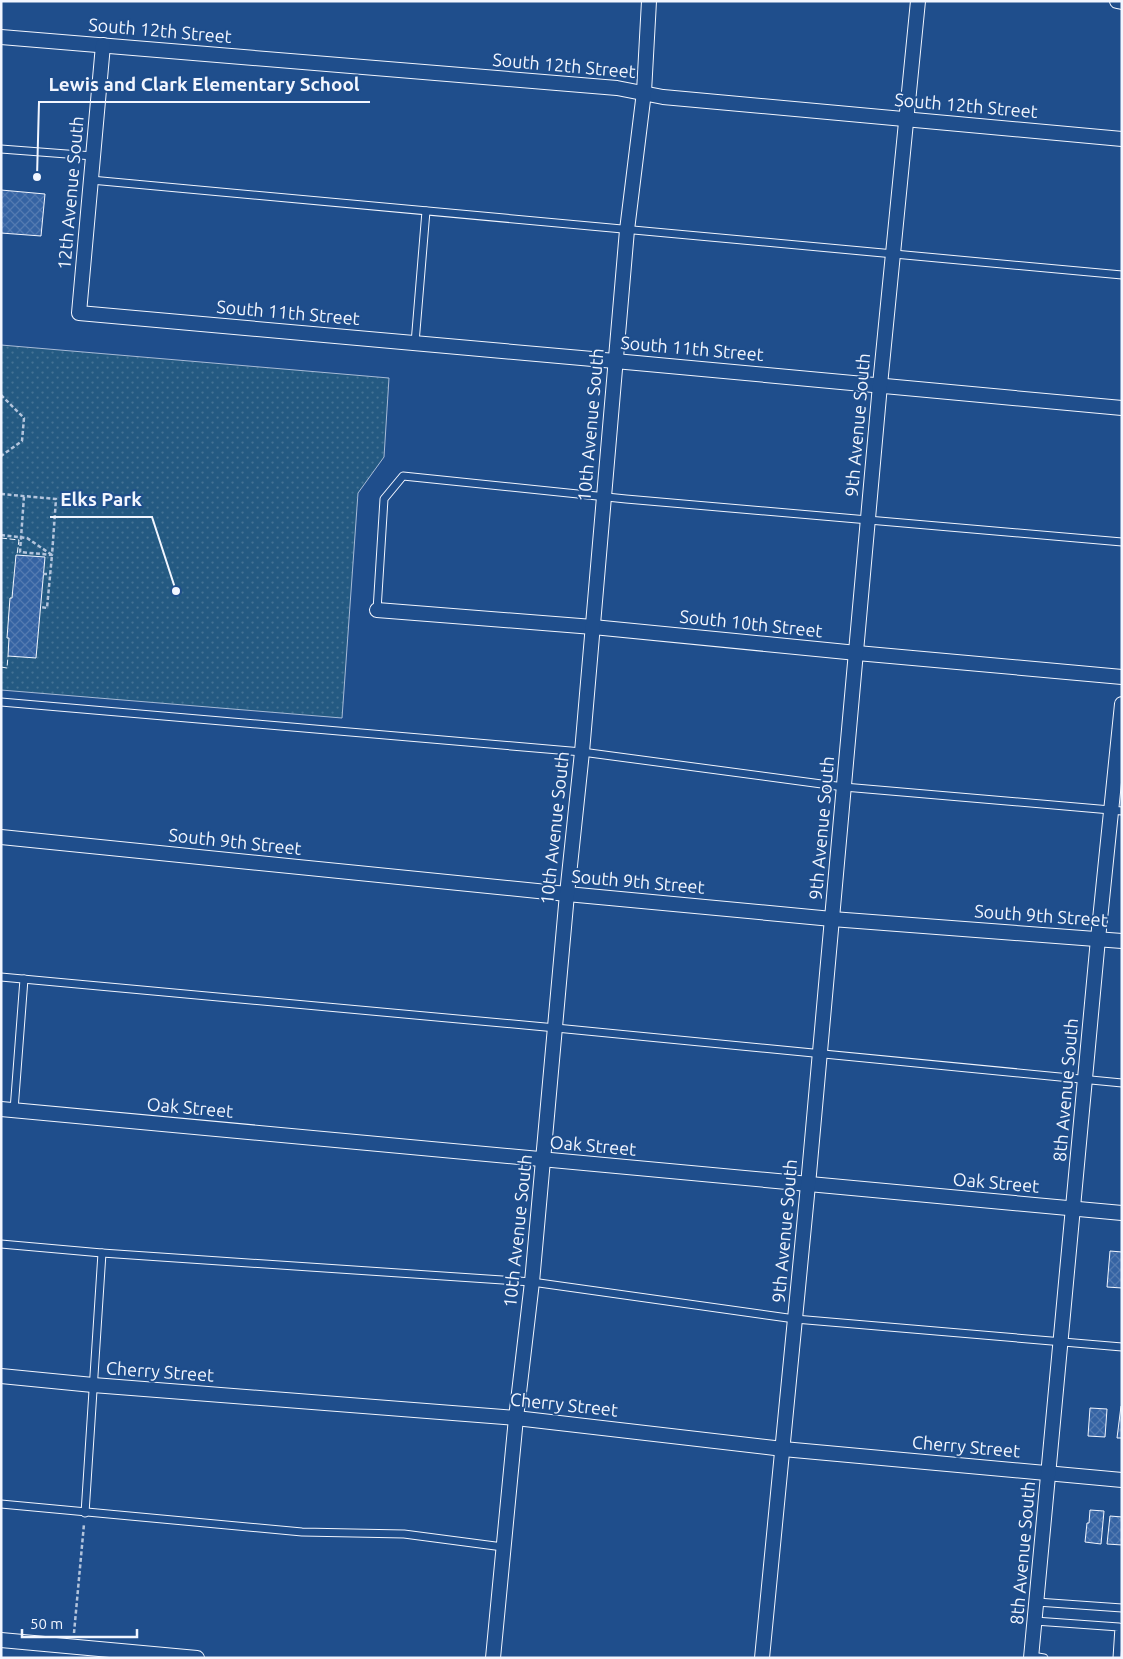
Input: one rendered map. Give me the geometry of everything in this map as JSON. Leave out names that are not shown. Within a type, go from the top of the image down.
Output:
[{"type":"street","name":"10th Avenue South","points":[[493,1658],[516,1418],[544,1160],[582,752],[627,230],[644,92],[649,1]]},
{"type":"street","name":"9th Avenue South","points":[[762,1658],[808,1185],[880,386],[918,1]]},
{"type":"street","points":[[1117,1],[1122,2]]},
{"type":"street","name":"South 12th Street","points":[[1,37],[607,87],[664,97],[1122,139]]},
{"type":"street","name":"12th Avenue South","points":[[79,314],[103,45]]},
{"type":"street","name":"South 11th Street","points":[[79,314],[1122,408]]},
{"type":"street","name":"South 10th Street","points":[[377,610],[593,626],[857,653],[1122,677]]},
{"type":"street","name":"8th Avenue South","points":[[1036,1657],[1035,1621],[1098,939],[1116,811],[1122,704]]},
{"type":"street","name":"South 9th Street","points":[[1,837],[832,919],[1122,941]]},
{"type":"street","name":"Oak Street","points":[[7,1110],[1122,1213]]},
{"type":"street","name":"Cherry Street","points":[[1,1376],[516,1418],[783,1449],[1122,1480]]},
{"type":"street","points":[[1,1640],[72,1653],[196,1658]]},
{"type":"lane","points":[[1,149],[93,156]]},
{"type":"lane","points":[[91,180],[1122,274]]},
{"type":"lane","points":[[415,343],[426,211]]},
{"type":"lane","points":[[377,610],[384,499],[404,476],[604,497],[1122,542]]},
{"type":"lane","points":[[1,702],[582,752],[844,787],[1116,811]]},
{"type":"lane","points":[[1,977],[1122,1083]]},
{"type":"lane","points":[[7,1110],[24,979]]},
{"type":"lane","points":[[1,1244],[102,1253],[532,1282],[795,1319],[1122,1347]]},
{"type":"lane","points":[[86,1513],[102,1253]]},
{"type":"lane","points":[[1,1504],[302,1532],[404,1534],[503,1547]]},
{"type":"lane","points":[[1037,1602],[1122,1608]]},
{"type":"lane","points":[[1035,1621],[1120,1626],[1117,1658]]},
{"type":"path","points":[[1,395],[24,418],[22,441],[1,456]]},
{"type":"path","points":[[1,494],[56,499],[48,608],[40,607]]},
{"type":"path","points":[[24,496],[20,552],[52,555]]},
{"type":"path","points":[[1,535],[27,538],[52,555]]},
{"type":"path","points":[[43,574],[50,574]]},
{"type":"path","points":[[72,1653],[86,1513]]},
{"type":"shaded area","points":[[1,345],[389,378],[384,457],[358,493],[342,718],[1,690]]},
{"type":"building","points":[[1,190],[45,194],[41,236],[1,233]]},
{"type":"building","points":[[16,555],[45,557],[36,658],[8,656],[9,638],[7,638],[10,598],[12,598]]},
{"type":"building","points":[[1110,1251],[1122,1252],[1122,1288],[1107,1287]]},
{"type":"building","points":[[1121,1406],[1122,1438],[1117,1438]]},
{"type":"building","points":[[1090,1408],[1107,1409],[1105,1437],[1088,1436]]},
{"type":"building","points":[[1090,1510],[1104,1511],[1101,1544],[1085,1542]]},
{"type":"building","points":[[1110,1516],[1122,1517],[1122,1545],[1107,1544]]},
{"type":"fence","points":[[1,538],[19,540],[17,555]]},
{"type":"fence","points":[[1,667],[7,668],[8,656]]},
{"type":"place","name":"Lewis and Clark Elementary School","points":[[37,177]]},
{"type":"place","name":"Elks Park","points":[[176,591]]}]
